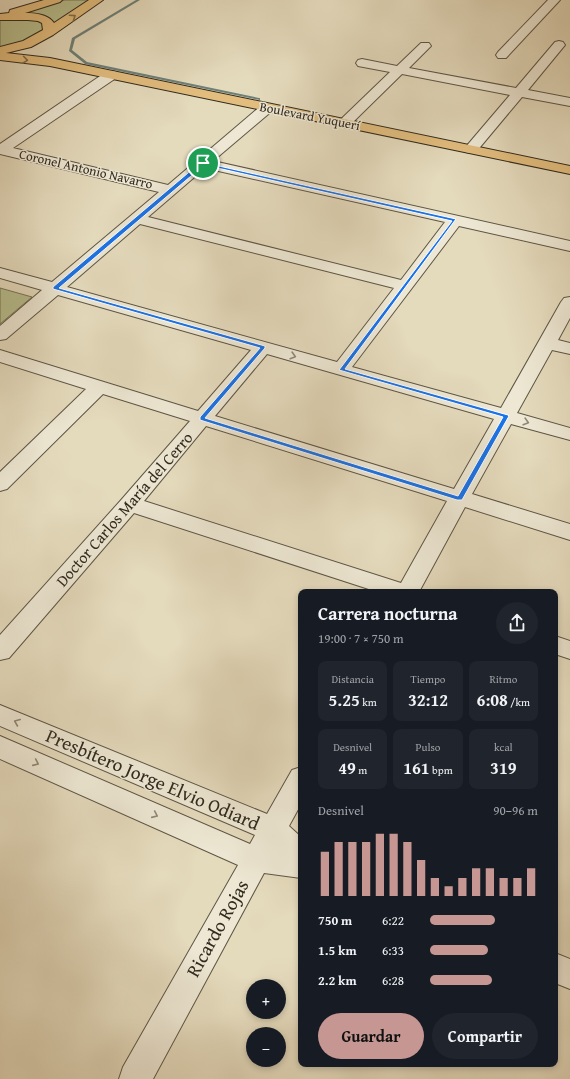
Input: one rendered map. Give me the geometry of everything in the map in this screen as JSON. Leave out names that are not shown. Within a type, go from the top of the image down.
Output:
[{"type":"main road","points":[[0,16],[56,0]]},
{"type":"main road","points":[[0,51],[36,40],[97,0]]},
{"type":"main road","points":[[0,16],[24,16],[38,18],[47,21],[49,32]]},
{"type":"main road","points":[[36,40],[39,53],[50,62]]},
{"type":"main road","name":"Boulevard Yuquerí","points":[[0,56],[50,62],[570,170]]},
{"type":"street","points":[[502,55],[554,0]]},
{"type":"street","points":[[521,36],[565,46]]},
{"type":"street","points":[[344,123],[424,46]]},
{"type":"street","points":[[471,149],[518,92],[565,46]]},
{"type":"street","points":[[362,63],[570,102]]},
{"type":"street","points":[[1,150],[111,75]]},
{"type":"street","points":[[0,335],[267,108]]},
{"type":"street","name":"Coronel Antonio Navarro","points":[[1,150],[172,190]]},
{"type":"street","points":[[203,163],[570,246]]},
{"type":"street","points":[[138,219],[405,286]]},
{"type":"street","points":[[341,370],[455,220]]},
{"type":"street","points":[[0,273],[570,434]]},
{"type":"street","points":[[409,589],[570,302]]},
{"type":"street","points":[[547,343],[570,349]]},
{"type":"street","name":"Doctor Carlos María del Cerro","points":[[0,651],[130,504],[263,347]]},
{"type":"street","points":[[0,356],[570,532]]},
{"type":"street","points":[[0,484],[99,387]]},
{"type":"street","points":[[130,504],[395,589]]},
{"type":"street","points":[[558,645],[570,650]]},
{"type":"street","name":"Presbítero Jorge Elvio Odiard","points":[[0,715],[272,829],[298,851]]},
{"type":"street","name":"Presbítero Jorge Elvio Odiard","points":[[0,747],[256,859],[298,865]]},
{"type":"street","name":"Ricardo Rojas","points":[[135,1079],[298,783]]},
{"type":"street","points":[[558,969],[570,974]]},
{"type":"green space","points":[[65,0],[93,0],[54,23],[52,20],[45,17],[20,13]]},
{"type":"green space","points":[[28,18],[43,23],[44,31],[28,39],[0,48],[0,19]]},
{"type":"green space","points":[[0,288],[32,297],[0,324]]},
{"type":"waterway","points":[[138,0],[73,39],[70,50],[86,63],[259,99]]},
{"type":"route","points":[[203,163],[455,220],[341,370],[506,416],[460,498],[202,419],[263,347],[55,288],[203,163]]}]
